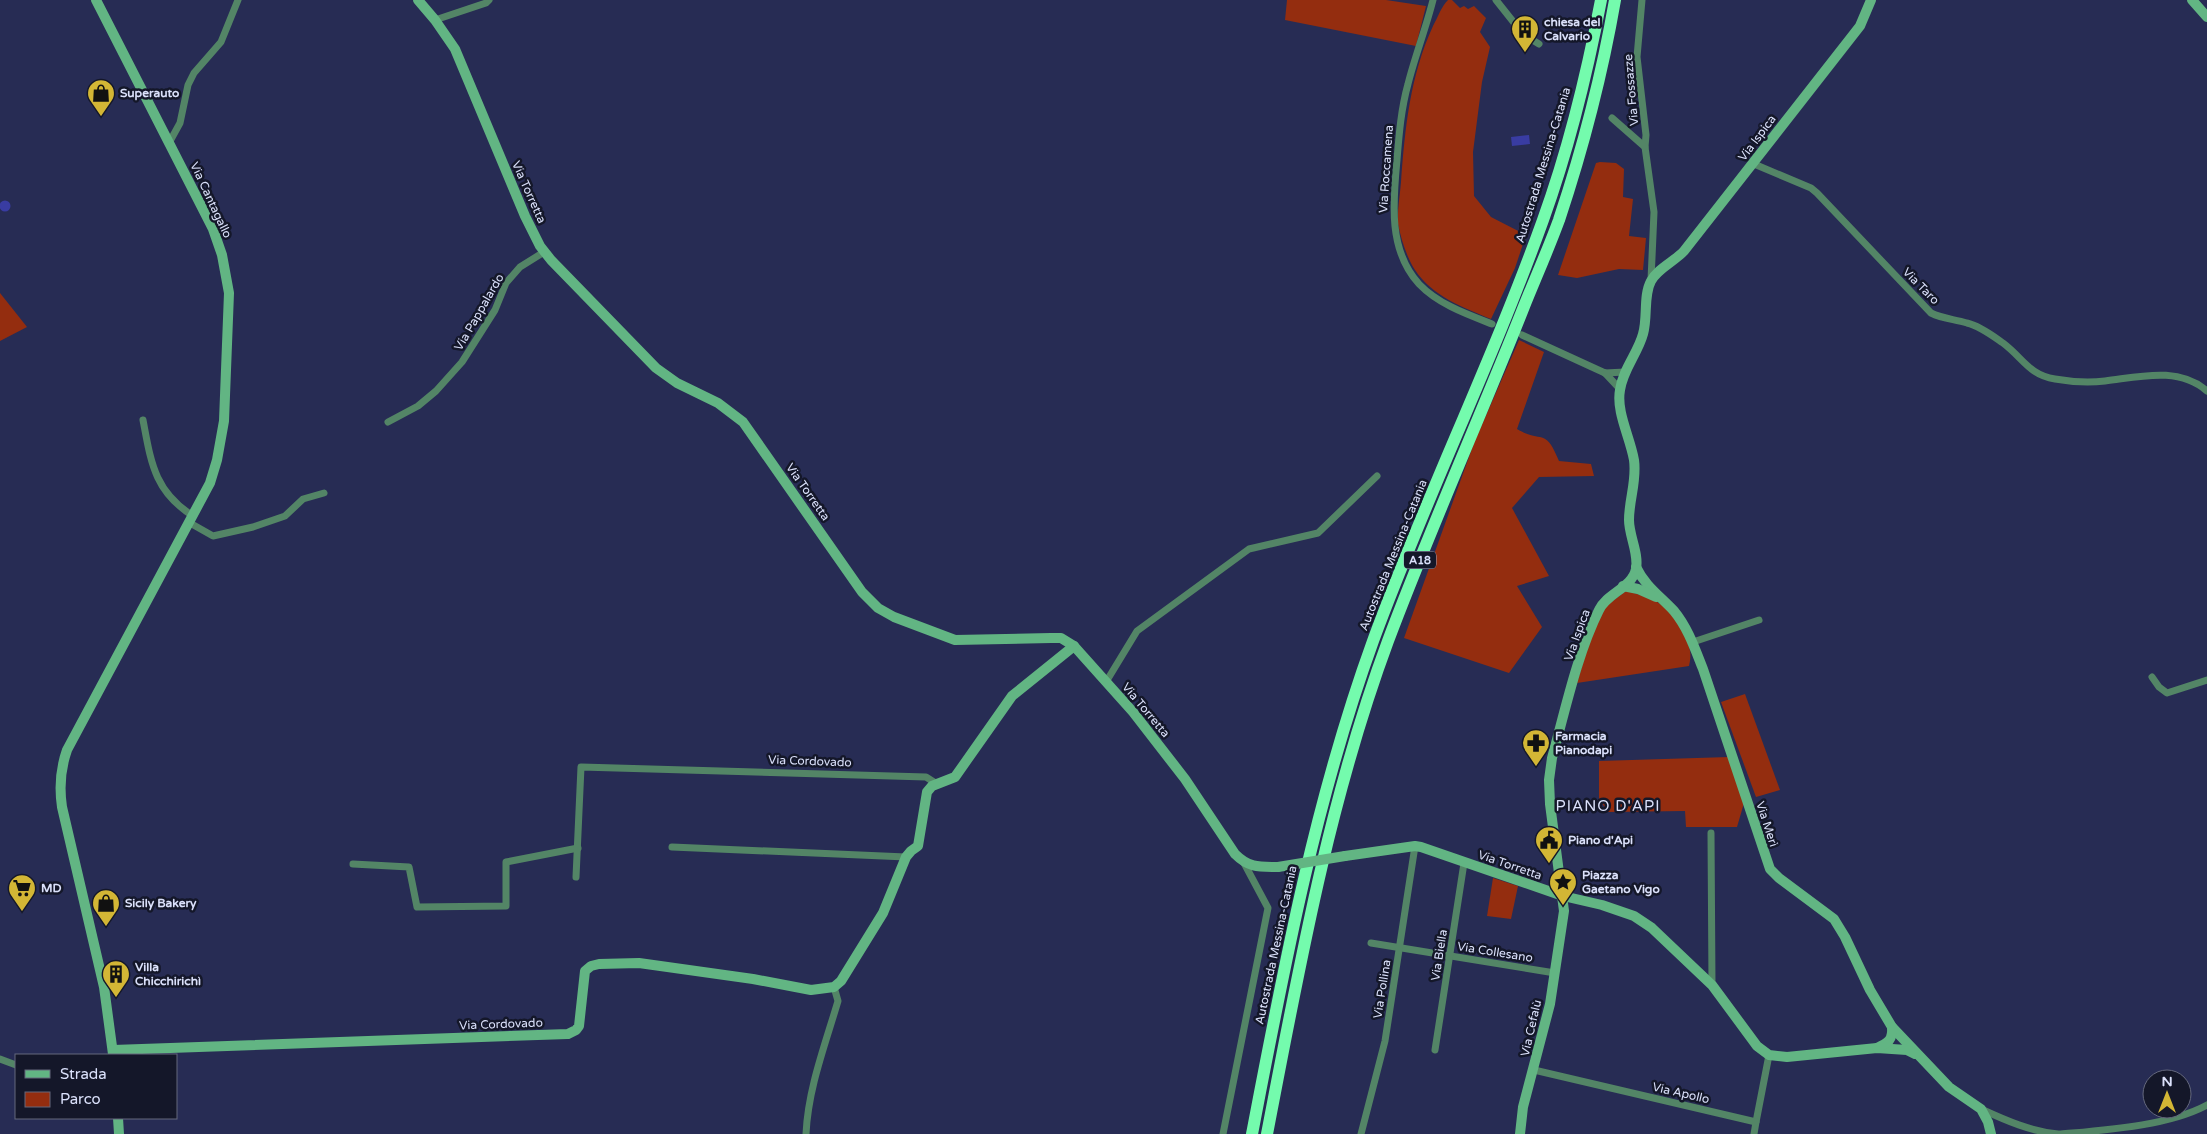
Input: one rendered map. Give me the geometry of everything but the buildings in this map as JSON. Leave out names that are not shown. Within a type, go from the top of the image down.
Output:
[{"type":"highway","name":"Autostrada Messina-Catania","points":[[1252,1134],[1304,873],[1349,713],[1374,638],[1506,315],[1543,218],[1577,106],[1601,0]]},
{"type":"highway","name":"A18","points":[[1267,1134],[1319,876],[1362,718],[1387,644],[1422,553],[1506,353],[1558,222],[1590,118],[1615,0]]},
{"type":"street","name":"Via Cantagallo","points":[[96,0],[213,230],[222,255],[229,292],[224,421],[222,440],[210,483],[67,750],[62,766],[59,788],[62,807],[104,988],[113,1052]]},
{"type":"street","points":[[169,143],[180,123],[188,85],[194,73],[221,42],[238,0]]},
{"type":"street","name":"Via Torretta","points":[[418,0],[435,20],[455,49],[524,216],[544,252],[656,368],[677,383],[724,406],[743,422],[862,592],[878,608],[894,617],[955,640],[1061,638],[1074,646],[1133,712],[1185,779],[1235,854],[1244,863],[1268,908],[1223,1134]]},
{"type":"street","points":[[435,20],[486,3],[489,0]]},
{"type":"street","name":"Via Roccamena","points":[[1433,0],[1407,86],[1399,131],[1393,207],[1395,228],[1399,249],[1407,266],[1422,287],[1441,301],[1492,324]]},
{"type":"street","points":[[1496,0],[1523,34],[1539,44]]},
{"type":"street","name":"Via Fossazze","points":[[1642,0],[1637,57],[1645,125],[1645,148]]},
{"type":"street","name":"Via Ispica","points":[[1651,281],[1684,251],[1754,164],[1860,26],[1871,0]]},
{"type":"street","points":[[2192,0],[2207,17]]},
{"type":"street","points":[[1612,118],[1645,148],[1654,212],[1651,281],[1643,335],[1625,372],[1620,389],[1619,402],[1634,460],[1634,488],[1629,520],[1636,567],[1642,579],[1650,588]]},
{"type":"street","name":"Via Taro","points":[[1754,164],[1817,193],[1931,313],[1940,318],[1966,322],[1986,332],[2004,344],[2029,369],[2042,377],[2074,382],[2106,381],[2139,375],[2184,377],[2207,391]]},
{"type":"street","name":"Via Pappalardo","points":[[388,422],[424,401],[436,391],[462,362],[495,310],[506,283],[520,267],[544,252]]},
{"type":"street","points":[[1522,335],[1605,373],[1620,389]]},
{"type":"street","points":[[1605,373],[1625,372]]},
{"type":"street","points":[[143,420],[154,474],[166,494],[191,519],[213,536],[252,527],[285,516],[304,499],[324,493]]},
{"type":"street","points":[[1106,682],[1137,631],[1249,549],[1318,532],[1376,476]]},
{"type":"street","name":"Via Ispica","points":[[1562,926],[1563,896],[1550,804],[1549,780],[1552,758],[1590,630],[1600,608],[1627,583],[1636,567]]},
{"type":"street","points":[[1627,583],[1650,588]]},
{"type":"street","points":[[1627,583],[1663,600]]},
{"type":"street","name":"Via Merì","points":[[1650,588],[1683,623],[1693,642],[1770,868],[1778,878],[1834,919],[1845,937],[1870,990],[1892,1027],[1948,1087],[1981,1109]]},
{"type":"street","points":[[1693,642],[1760,620]]},
{"type":"street","points":[[806,1134],[806,1116],[812,1090],[838,1001],[834,987],[841,980],[883,912],[906,857],[918,846],[927,792],[932,786],[955,777],[1012,696],[1074,646]]},
{"type":"street","points":[[2152,677],[2159,687],[2168,693],[2207,680]]},
{"type":"street","name":"Via Cordovado","points":[[576,876],[581,767],[926,777],[937,784]]},
{"type":"street","points":[[1711,833],[1712,985]]},
{"type":"street","name":"Via Torretta","points":[[1244,863],[1260,868],[1278,867],[1415,846],[1563,896],[1602,905],[1634,916],[1652,928],[1712,985],[1757,1046],[1769,1055]]},
{"type":"street","name":"Via Pollina","points":[[1361,1134],[1385,1041],[1415,846]]},
{"type":"street","points":[[672,847],[906,857]]},
{"type":"street","points":[[353,864],[409,867],[417,906],[506,906],[506,862],[578,848]]},
{"type":"street","name":"Via Biella","points":[[1435,1050],[1464,863]]},
{"type":"street","name":"Via Cefalù","points":[[1520,1134],[1523,1108],[1550,1004],[1562,926]]},
{"type":"street","name":"Via Collesano","points":[[1371,944],[1555,973]]},
{"type":"street","name":"Via Cordovado","points":[[113,1052],[568,1034],[579,1026],[585,971],[591,966],[598,964],[639,963],[753,979],[811,990],[834,987]]},
{"type":"street","points":[[1877,1048],[1888,1044],[1891,1038],[1892,1027]]},
{"type":"street","points":[[1754,1134],[1769,1055],[1787,1057],[1877,1048],[1907,1050],[1920,1056]]},
{"type":"street","points":[[0,1060],[15,1066]]},
{"type":"street","name":"Via Apollo","points":[[1534,1070],[1756,1122]]},
{"type":"street","points":[[1981,1109],[2010,1123],[2035,1132],[2059,1134],[2166,1120],[2185,1115],[2207,1105]]},
{"type":"street","points":[[1981,1109],[1988,1122],[1991,1134]]},
{"type":"street","points":[[118,1119],[119,1134]]},
{"type":"green space","points":[[1287,0],[1386,0],[1426,6],[1416,46],[1285,20]]},
{"type":"green space","points":[[1448,0],[1452,0],[1460,8],[1464,6],[1468,9],[1474,6],[1486,18],[1480,32],[1490,47],[1482,82],[1473,152],[1474,196],[1491,217],[1526,235],[1515,268],[1491,319],[1449,300],[1422,279],[1409,260],[1398,224],[1404,142],[1414,83],[1425,45],[1443,6]]},
{"type":"green space","points":[[1596,163],[1616,163],[1624,169],[1623,197],[1633,199],[1629,236],[1646,238],[1643,270],[1619,269],[1577,278],[1558,275]]},
{"type":"green space","points":[[0,293],[27,327],[0,341]]},
{"type":"green space","points":[[1519,340],[1544,352],[1517,429],[1546,439],[1559,461],[1591,464],[1594,476],[1539,477],[1512,508],[1549,576],[1517,586],[1542,627],[1509,673],[1404,638],[1474,443]]},
{"type":"green space","points":[[1626,591],[1647,597],[1669,611],[1680,626],[1689,647],[1689,666],[1577,683],[1590,639],[1606,606]]},
{"type":"green space","points":[[1745,694],[1780,790],[1756,797],[1721,702]]},
{"type":"green space","points":[[1729,757],[1744,803],[1737,827],[1686,827],[1685,811],[1608,812],[1599,799],[1599,761]]},
{"type":"green space","points":[[1493,878],[1518,886],[1511,919],[1487,916]]},
{"type":"shaded area","points":[[1529,135],[1530,144],[1512,146],[1511,137]]},
{"type":"shaded area","points":[[3,201],[7,201],[10,206],[9,210],[3,211],[0,208],[0,204]]},
{"type":"place","name":"chiesa del Calvario","points":[[1525,53]]},
{"type":"place","name":"Superauto","points":[[101,117]]},
{"type":"place","name":"Farmacia Pianodapi","points":[[1536,767]]},
{"type":"place","name":"Piano d'Api","points":[[1549,864]]},
{"type":"place","name":"Piazza Gaetano Vigo","points":[[1563,906]]},
{"type":"place","name":"MD","points":[[22,912]]},
{"type":"place","name":"Sicily Bakery","points":[[106,927]]},
{"type":"place","name":"Villa Chicchirichì","points":[[116,998]]},
{"type":"district","name":"PIANO D'API","points":[[1608,806]]}]
